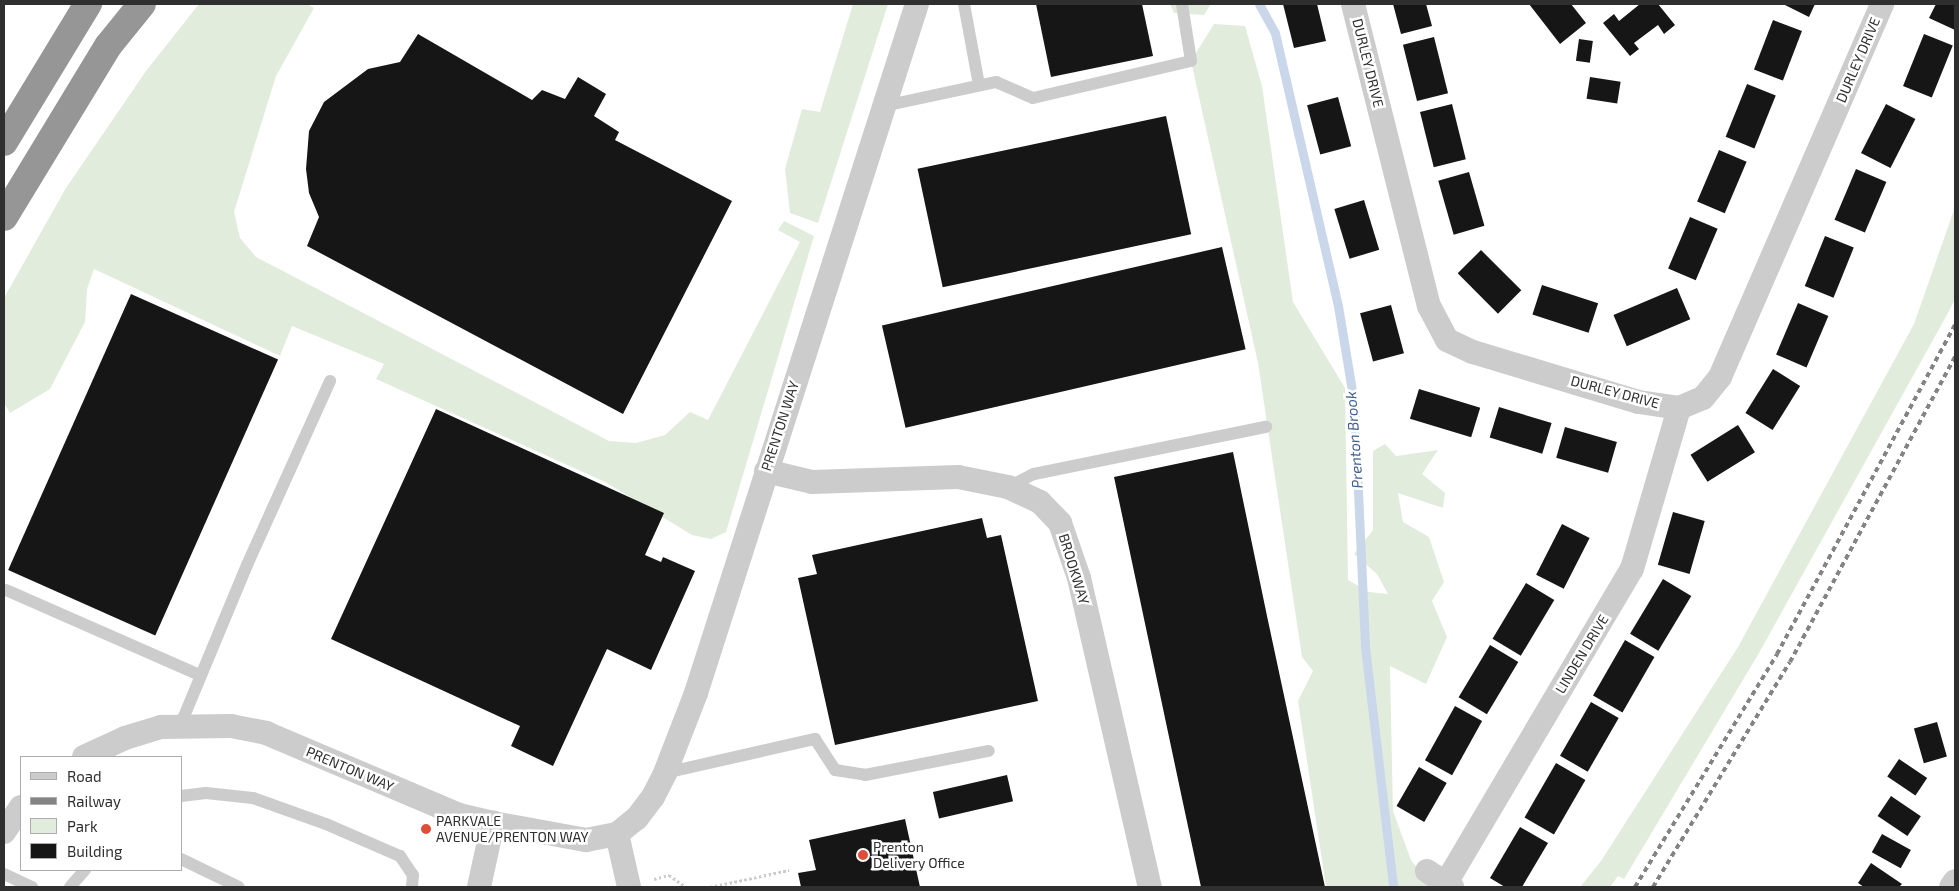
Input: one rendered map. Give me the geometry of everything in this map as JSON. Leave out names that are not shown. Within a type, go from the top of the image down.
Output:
[{"type":"highway","points":[[4,142],[88,4]]},
{"type":"highway","points":[[4,217],[108,46],[142,4]]},
{"type":"street","name":"PRENTON WAY","points":[[86,756],[125,738],[161,727],[231,726],[266,733],[459,815],[493,823],[586,840],[617,834],[637,818],[665,773],[696,693],[917,4]]},
{"type":"street","name":"DURLEY DRIVE","points":[[1353,4],[1429,306],[1448,340],[1473,352],[1639,402],[1678,408],[1703,398],[1720,377],[1882,4]]},
{"type":"street","name":"LINDEN DRIVE","points":[[1442,881],[1632,568],[1678,408]]},
{"type":"street","name":"BROOKWAY","points":[[766,471],[812,482],[958,477],[1008,487],[1040,502],[1060,523],[1073,560],[1150,887]]},
{"type":"street","points":[[4,832],[20,808]]},
{"type":"street","points":[[479,887],[493,823]]},
{"type":"street","points":[[617,834],[629,887]]},
{"type":"street","points":[[1951,887],[1955,881]]},
{"type":"lane","points":[[964,4],[979,85]]},
{"type":"lane","points":[[884,106],[996,82],[1033,98],[1192,61],[1182,4]]},
{"type":"lane","points":[[180,726],[200,675],[330,381]]},
{"type":"lane","points":[[1008,487],[1034,474],[1266,427]]},
{"type":"lane","points":[[6,590],[200,675]]},
{"type":"lane","points":[[665,773],[815,739],[836,770],[865,775],[989,750]]},
{"type":"lane","points":[[182,796],[206,793],[253,798],[326,824],[400,856],[413,875],[412,887]]},
{"type":"lane","points":[[182,860],[239,887]]},
{"type":"lane","points":[[70,887],[84,871]]},
{"type":"lane","points":[[4,874],[32,887]]},
{"type":"path","points":[[710,887],[789,870]]},
{"type":"path","points":[[629,887],[669,875],[686,887]]},
{"type":"green space","points":[[199,4],[307,4],[314,8],[276,76],[234,212],[240,238],[256,257],[609,441],[636,443],[665,435],[690,412],[708,420],[800,242],[778,230],[784,221],[814,236],[726,532],[711,539],[692,535],[605,482],[376,379],[384,364],[292,326],[280,356],[94,269],[87,289],[85,322],[50,389],[10,413],[4,403],[4,298],[66,188],[146,71]]},
{"type":"green space","points":[[853,4],[888,4],[818,223],[790,213],[785,169],[802,109],[820,112]]},
{"type":"green space","points":[[1170,4],[1211,4],[1204,15],[1174,13]]},
{"type":"green space","points":[[1214,24],[1245,26],[1262,86],[1293,302],[1345,388],[1348,580],[1369,592],[1388,594],[1377,574],[1354,554],[1373,530],[1373,451],[1385,444],[1396,456],[1438,450],[1422,474],[1445,493],[1443,508],[1398,493],[1403,522],[1429,537],[1444,582],[1432,601],[1447,637],[1426,684],[1390,666],[1393,811],[1411,860],[1432,887],[1326,887],[1298,701],[1313,671],[1302,657],[1258,363],[1191,61]]},
{"type":"green space","points":[[1955,207],[1955,299],[1948,313],[1759,653],[1624,879],[1618,876],[1610,887],[1580,887],[1601,861],[1738,647],[1914,324]]},
{"type":"building","points":[[1036,4],[1142,4],[1153,56],[1051,77]]},
{"type":"building","points":[[1283,4],[1317,4],[1326,41],[1294,48]]},
{"type":"building","points":[[1393,4],[1426,4],[1432,26],[1401,34]]},
{"type":"building","points":[[1529,4],[1571,4],[1586,23],[1560,44]]},
{"type":"building","points":[[1640,4],[1658,4],[1675,25],[1664,34],[1658,25],[1634,43],[1639,49],[1630,56],[1603,23],[1614,14],[1619,21]]},
{"type":"building","points":[[1783,4],[1815,4],[1809,17]]},
{"type":"building","points":[[1936,4],[1955,4],[1955,30],[1929,18]]},
{"type":"building","points":[[1773,20],[1802,31],[1783,81],[1754,69]]},
{"type":"building","points":[[418,34],[532,100],[542,90],[565,99],[578,77],[606,94],[594,116],[619,132],[615,140],[732,201],[623,414],[307,246],[319,217],[309,193],[306,169],[309,131],[324,102],[368,69],[400,62]]},
{"type":"building","points":[[1924,34],[1953,46],[1932,98],[1903,86]]},
{"type":"building","points":[[1434,37],[1448,93],[1417,101],[1403,45]]},
{"type":"building","points":[[1579,39],[1593,41],[1590,63],[1576,61]]},
{"type":"building","points":[[1590,77],[1621,82],[1617,104],[1587,99]]},
{"type":"building","points":[[1747,84],[1776,96],[1754,148],[1726,137]]},
{"type":"building","points":[[1338,97],[1351,146],[1320,155],[1307,105]]},
{"type":"building","points":[[1452,104],[1466,159],[1434,167],[1420,112]]},
{"type":"building","points":[[1886,104],[1915,119],[1890,168],[1861,153]]},
{"type":"building","points":[[1166,116],[1191,234],[943,287],[918,169]]},
{"type":"building","points":[[1719,150],[1747,162],[1725,213],[1697,202]]},
{"type":"building","points":[[1856,169],[1886,182],[1865,233],[1835,220]]},
{"type":"building","points":[[1469,172],[1484,226],[1454,235],[1438,181]]},
{"type":"building","points":[[1364,200],[1379,250],[1350,259],[1334,209]]},
{"type":"building","points":[[1690,217],[1718,229],[1696,280],[1668,269]]},
{"type":"building","points":[[1825,236],[1854,248],[1834,298],[1805,286]]},
{"type":"building","points":[[1222,247],[1246,349],[906,428],[882,326]]},
{"type":"building","points":[[1481,250],[1521,290],[1498,314],[1458,273]]},
{"type":"building","points":[[1542,285],[1598,303],[1589,333],[1532,314]]},
{"type":"building","points":[[1677,288],[1690,319],[1627,346],[1613,315]]},
{"type":"building","points":[[131,294],[278,359],[155,635],[8,570]]},
{"type":"building","points":[[1798,303],[1828,316],[1806,367],[1776,355]]},
{"type":"building","points":[[1391,305],[1404,353],[1373,362],[1360,313]]},
{"type":"building","points":[[1773,369],[1800,386],[1773,430],[1745,413]]},
{"type":"building","points":[[1419,389],[1480,408],[1471,437],[1410,419]]},
{"type":"building","points":[[1499,407],[1552,423],[1542,454],[1490,438]]},
{"type":"building","points":[[436,409],[664,513],[645,555],[661,562],[663,557],[695,571],[651,670],[607,649],[553,766],[511,746],[520,726],[331,639]]},
{"type":"building","points":[[1738,425],[1755,452],[1707,482],[1691,455]]},
{"type":"building","points":[[1565,427],[1617,442],[1608,473],[1556,458]]},
{"type":"building","points":[[1233,452],[1325,887],[1201,887],[1114,477]]},
{"type":"building","points":[[1673,512],[1705,521],[1690,574],[1658,565]]},
{"type":"building","points":[[982,518],[987,538],[1001,535],[1038,701],[835,745],[798,578],[817,574],[812,555]]},
{"type":"building","points":[[1562,524],[1590,538],[1564,589],[1536,575]]},
{"type":"building","points":[[1663,579],[1691,596],[1658,651],[1630,634]]},
{"type":"building","points":[[1526,583],[1554,600],[1521,656],[1493,639]]},
{"type":"building","points":[[1625,640],[1654,657],[1622,712],[1593,695]]},
{"type":"building","points":[[1490,645],[1518,662],[1487,714],[1459,697]]},
{"type":"building","points":[[1591,702],[1619,718],[1588,772],[1560,756]]},
{"type":"building","points":[[1455,706],[1482,721],[1452,775],[1425,760]]},
{"type":"building","points":[[1937,722],[1947,757],[1924,763],[1914,729]]},
{"type":"building","points":[[1899,759],[1927,778],[1915,795],[1887,776]]},
{"type":"building","points":[[1556,763],[1585,780],[1554,835],[1524,818]]},
{"type":"building","points":[[1419,767],[1447,783],[1424,822],[1396,806]]},
{"type":"building","points":[[1007,775],[1013,801],[939,818],[933,792]]},
{"type":"building","points":[[1891,796],[1921,816],[1907,836],[1878,816]]},
{"type":"building","name":"Prenton Delivery Office","points":[[905,819],[920,887],[801,887],[798,873],[816,870],[809,840]]},
{"type":"building","points":[[1520,827],[1548,843],[1522,887],[1505,887],[1490,878]]},
{"type":"building","points":[[1882,834],[1911,850],[1901,868],[1872,852]]},
{"type":"building","points":[[1871,863],[1902,884],[1899,887],[1864,887],[1858,883]]},
{"type":"waterway","name":"Prenton Brook","points":[[1259,4],[1275,33],[1338,306],[1354,403],[1365,647],[1393,887]]},
{"type":"railway","points":[[1635,887],[1777,654],[1955,325]]},
{"type":"railway","points":[[1653,887],[1790,662],[1955,357]]},
{"type":"place","name":"PARKVALE AVENUE/PRENTON WAY","points":[[426,829]]},
{"type":"place","name":"Prenton Delivery Office","points":[[863,855]]}]
